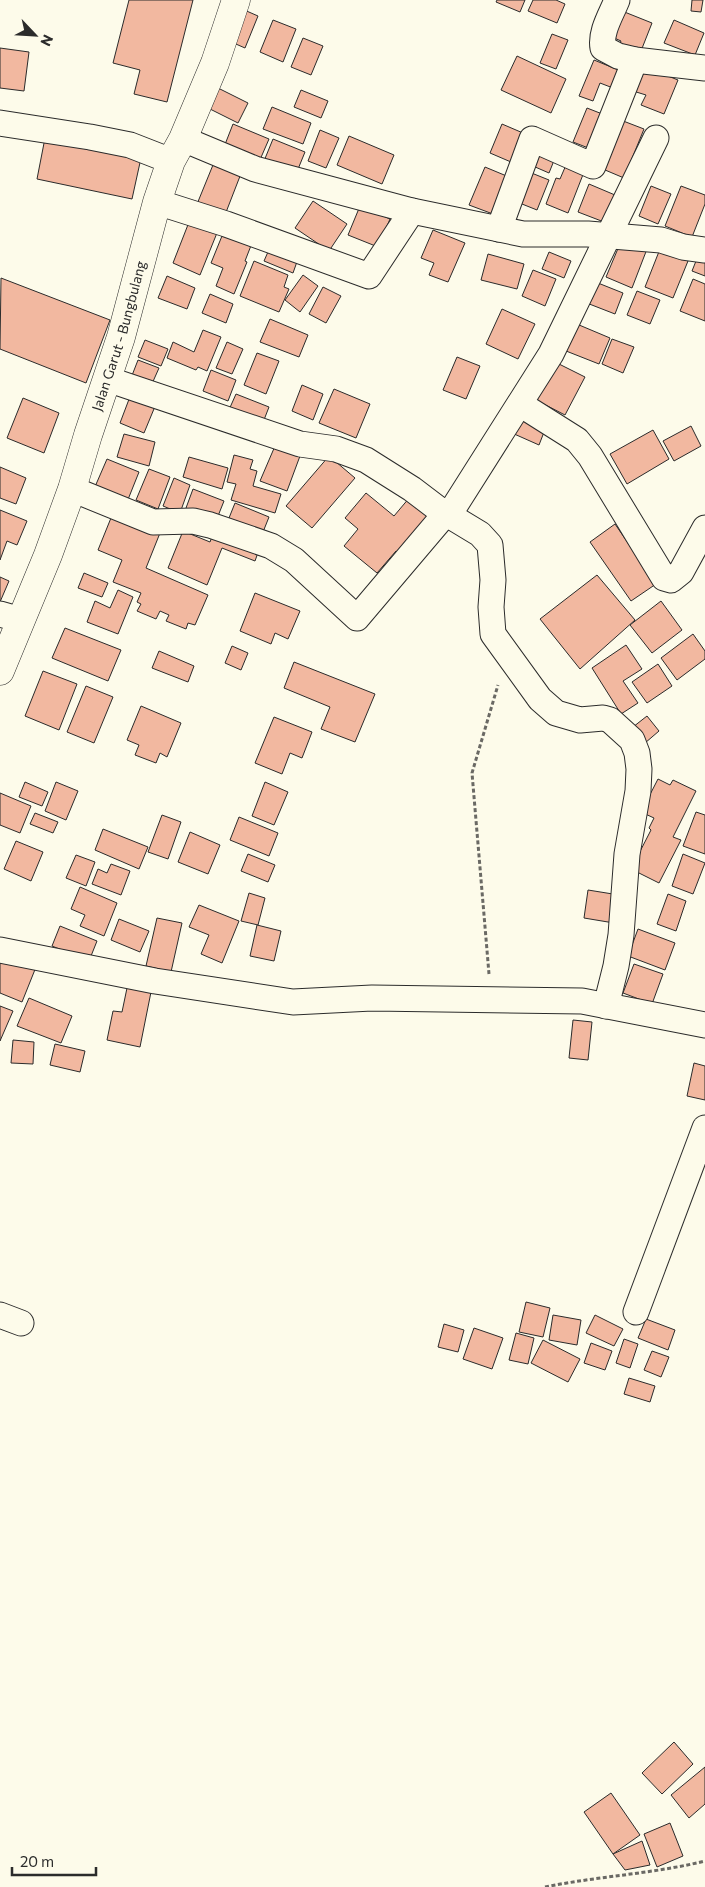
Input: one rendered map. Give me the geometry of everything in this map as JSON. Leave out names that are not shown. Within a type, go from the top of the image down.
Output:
[{"type":"main road","name":"Jalan Garut - Bungbulang","points":[[0,671],[11,617],[48,555],[72,489],[106,379],[122,337],[157,202],[177,150],[215,63],[236,0]]},
{"type":"street","points":[[617,0],[603,33],[603,48],[618,56],[636,60],[705,68]]},
{"type":"street","points":[[499,229],[532,139],[593,166],[636,60]]},
{"type":"street","points":[[0,122],[130,145],[177,150],[412,211],[523,234],[588,234],[661,240],[683,247],[705,250]]},
{"type":"street","points":[[72,489],[152,522],[193,521],[232,531],[271,546],[284,553],[306,570],[357,618],[447,514],[520,404],[551,354],[656,138]]},
{"type":"street","points":[[157,202],[226,224],[369,276],[412,211]]},
{"type":"street","points":[[106,379],[300,444],[349,453],[366,460],[480,534],[490,545],[493,580],[491,606],[493,634],[540,699],[556,713],[580,720],[603,718],[610,720],[632,740],[637,753],[638,791],[627,854],[622,935],[606,1006]]},
{"type":"street","points":[[520,404],[577,440],[590,456],[664,578],[671,580],[681,572],[705,528]]},
{"type":"street","points":[[0,950],[155,981],[293,1002],[372,998],[582,1001],[705,1025]]},
{"type":"street","points":[[636,1312],[705,1128]]},
{"type":"path","points":[[492,1000],[472,773],[507,653]]},
{"type":"path","points":[[545,1887],[575,1881],[671,1870],[705,1861]]},
{"type":"building","points":[[129,0],[193,0],[167,102],[134,94],[140,70],[113,63]]},
{"type":"building","points":[[497,0],[525,0],[520,12],[496,2]]},
{"type":"building","points":[[533,0],[556,0],[565,4],[557,23],[528,11]]},
{"type":"building","points":[[692,0],[703,0],[701,12],[691,11]]},
{"type":"building","points":[[242,9],[258,16],[245,48],[229,41]]},
{"type":"building","points":[[622,11],[652,23],[639,56],[618,47],[621,41],[612,37]]},
{"type":"building","points":[[273,20],[296,29],[283,62],[260,52]]},
{"type":"building","points":[[674,20],[704,33],[695,55],[664,43]]},
{"type":"building","points":[[552,34],[568,40],[556,69],[540,63]]},
{"type":"building","points":[[303,38],[323,46],[311,75],[291,67]]},
{"type":"building","points":[[0,48],[29,52],[24,91],[0,88]]},
{"type":"building","points":[[517,56],[566,79],[551,113],[501,90]]},
{"type":"building","points":[[594,60],[621,71],[613,88],[600,83],[593,101],[579,96]]},
{"type":"building","points":[[643,66],[678,80],[664,114],[641,105],[646,95],[633,91]]},
{"type":"building","points":[[216,87],[248,103],[238,123],[206,107]]},
{"type":"building","points":[[301,90],[328,101],[321,118],[294,107]]},
{"type":"building","points":[[272,107],[311,123],[303,144],[263,129]]},
{"type":"building","points":[[587,108],[610,117],[596,151],[573,142]]},
{"type":"building","points":[[618,119],[644,129],[624,178],[598,167]]},
{"type":"building","points":[[233,124],[269,139],[259,162],[224,147]]},
{"type":"building","points":[[502,124],[523,133],[511,162],[490,153]]},
{"type":"building","points":[[320,130],[339,138],[326,168],[308,161]]},
{"type":"building","points":[[349,136],[394,155],[382,184],[337,165]]},
{"type":"building","points":[[45,138],[141,158],[132,199],[37,179]]},
{"type":"building","points":[[273,139],[305,152],[296,174],[264,161]]},
{"type":"building","points":[[534,144],[557,153],[549,173],[526,163]]},
{"type":"building","points":[[215,160],[242,171],[223,220],[195,209]]},
{"type":"building","points":[[566,165],[584,172],[568,213],[546,204],[556,178],[560,179]]},
{"type":"building","points":[[485,167],[509,177],[493,214],[469,205]]},
{"type":"building","points":[[524,170],[549,180],[537,210],[512,200]]},
{"type":"building","points":[[589,184],[615,195],[604,222],[578,212]]},
{"type":"building","points":[[651,186],[671,194],[658,224],[639,216]]},
{"type":"building","points":[[681,186],[705,195],[705,204],[692,237],[665,226]]},
{"type":"building","points":[[313,201],[347,224],[329,251],[295,228]]},
{"type":"building","points":[[360,206],[390,219],[378,247],[348,235]]},
{"type":"building","points":[[191,217],[219,228],[200,275],[173,263]]},
{"type":"building","points":[[433,230],[465,243],[448,282],[429,275],[434,263],[421,258]]},
{"type":"building","points":[[224,231],[252,243],[245,261],[247,262],[234,294],[216,286],[223,268],[211,263]]},
{"type":"building","points":[[622,239],[647,249],[632,288],[606,277]]},
{"type":"building","points":[[271,245],[299,256],[293,273],[264,261]]},
{"type":"building","points":[[660,249],[688,261],[673,298],[645,287]]},
{"type":"building","points":[[700,251],[705,253],[705,276],[692,271]]},
{"type":"building","points":[[549,252],[571,261],[564,278],[542,269]]},
{"type":"building","points":[[488,254],[524,264],[517,289],[481,280]]},
{"type":"building","points":[[254,261],[288,275],[284,287],[289,289],[279,312],[240,296]]},
{"type":"building","points":[[533,270],[556,279],[545,306],[522,296]]},
{"type":"building","points":[[303,275],[318,286],[300,312],[285,300]]},
{"type":"building","points":[[167,276],[195,288],[187,309],[158,298]]},
{"type":"building","points":[[1,278],[110,320],[86,383],[0,349]]},
{"type":"building","points":[[588,279],[623,293],[615,314],[579,300]]},
{"type":"building","points":[[693,279],[705,284],[705,321],[680,311]]},
{"type":"building","points":[[323,287],[341,296],[326,323],[309,314]]},
{"type":"building","points":[[637,291],[660,300],[650,324],[627,315]]},
{"type":"building","points":[[210,294],[233,304],[226,323],[202,313]]},
{"type":"building","points":[[502,309],[535,324],[518,359],[486,344]]},
{"type":"building","points":[[270,319],[308,335],[299,357],[260,342]]},
{"type":"building","points":[[572,322],[610,338],[599,364],[561,349]]},
{"type":"building","points":[[203,330],[221,337],[207,371],[198,367],[196,370],[167,358],[173,342],[194,352]]},
{"type":"building","points":[[612,339],[634,347],[623,373],[602,364]]},
{"type":"building","points":[[145,340],[168,349],[161,366],[138,357]]},
{"type":"building","points":[[227,342],[243,349],[232,374],[216,368]]},
{"type":"building","points":[[257,353],[279,361],[266,394],[244,385]]},
{"type":"building","points":[[457,357],[480,366],[466,399],[443,390]]},
{"type":"building","points":[[138,360],[159,368],[151,386],[131,378]]},
{"type":"building","points":[[553,361],[585,377],[565,415],[534,399]]},
{"type":"building","points":[[211,370],[236,380],[228,401],[203,391]]},
{"type":"building","points":[[302,385],[323,394],[313,420],[292,411]]},
{"type":"building","points":[[334,389],[370,404],[356,438],[319,423]]},
{"type":"building","points":[[131,394],[156,404],[144,433],[120,423]]},
{"type":"building","points":[[236,394],[269,407],[262,425],[228,412]]},
{"type":"building","points":[[23,398],[59,413],[44,453],[7,438]]},
{"type":"building","points":[[519,416],[546,427],[539,445],[512,433]]},
{"type":"building","points":[[691,426],[701,446],[674,461],[663,441]]},
{"type":"building","points":[[653,430],[669,459],[627,484],[610,454]]},
{"type":"building","points":[[124,434],[155,442],[149,466],[117,457]]},
{"type":"building","points":[[275,446],[300,456],[287,491],[260,481]]},
{"type":"building","points":[[234,455],[253,460],[250,469],[257,471],[253,486],[281,494],[275,513],[231,500],[236,484],[227,482]]},
{"type":"building","points":[[329,456],[355,478],[312,528],[286,506]]},
{"type":"building","points":[[189,457],[228,468],[222,489],[183,477]]},
{"type":"building","points":[[107,459],[139,472],[127,502],[94,489]]},
{"type":"building","points":[[0,467],[26,478],[16,504],[0,498]]},
{"type":"building","points":[[149,469],[170,477],[158,509],[136,500]]},
{"type":"building","points":[[174,478],[190,485],[180,513],[163,506]]},
{"type":"building","points":[[193,489],[224,501],[216,521],[186,508]]},
{"type":"building","points":[[366,493],[394,516],[410,497],[436,518],[403,557],[396,551],[377,573],[344,546],[358,529],[345,518]]},
{"type":"building","points":[[235,503],[269,517],[261,537],[227,523]]},
{"type":"building","points":[[0,510],[27,521],[17,545],[7,541],[0,560]]},
{"type":"building","points":[[113,513],[160,533],[146,568],[208,595],[195,625],[188,623],[186,629],[166,621],[169,615],[160,611],[156,619],[137,611],[141,604],[137,602],[141,593],[113,582],[122,560],[98,550]]},
{"type":"building","points":[[615,524],[656,584],[631,601],[590,542]]},
{"type":"building","points":[[215,529],[260,547],[255,561],[222,548],[207,585],[168,568],[183,531],[210,542]]},
{"type":"building","points":[[84,573],[108,583],[102,597],[78,588]]},
{"type":"building","points":[[597,575],[635,620],[580,669],[540,619]]},
{"type":"building","points":[[0,577],[9,581],[0,602]]},
{"type":"building","points":[[118,590],[133,597],[118,634],[87,622],[95,601],[110,608]]},
{"type":"building","points":[[255,593],[300,611],[288,639],[275,633],[271,644],[240,631]]},
{"type":"building","points":[[661,601],[682,630],[652,653],[630,625]]},
{"type":"building","points":[[65,628],[121,650],[108,681],[52,658]]},
{"type":"building","points":[[693,634],[705,651],[705,659],[677,680],[661,658]]},
{"type":"building","points":[[626,645],[642,669],[623,681],[638,703],[621,714],[592,668]]},
{"type":"building","points":[[232,646],[248,653],[241,670],[225,663]]},
{"type":"building","points":[[159,651],[194,666],[188,682],[152,668]]},
{"type":"building","points":[[294,662],[375,694],[355,742],[321,729],[330,707],[284,688]]},
{"type":"building","points":[[658,664],[672,686],[647,703],[632,682]]},
{"type":"building","points":[[43,671],[77,684],[59,730],[25,716]]},
{"type":"building","points":[[86,686],[113,697],[94,743],[67,732]]},
{"type":"building","points":[[141,706],[181,723],[167,757],[160,753],[156,763],[135,755],[139,745],[127,740]]},
{"type":"building","points":[[647,716],[659,731],[645,743],[633,727]]},
{"type":"building","points":[[274,717],[312,732],[302,758],[290,753],[282,774],[255,763]]},
{"type":"building","points":[[658,779],[670,785],[673,780],[696,791],[673,837],[681,840],[659,883],[631,869],[651,830],[649,828],[654,818],[641,812]]},
{"type":"building","points":[[25,782],[48,792],[42,806],[19,797]]},
{"type":"building","points":[[56,782],[78,791],[66,820],[45,811]]},
{"type":"building","points":[[265,782],[288,792],[274,825],[252,816]]},
{"type":"building","points":[[0,793],[31,806],[20,833],[0,825]]},
{"type":"building","points":[[696,812],[705,815],[705,854],[683,846]]},
{"type":"building","points":[[35,813],[58,822],[53,833],[30,824]]},
{"type":"building","points":[[162,815],[181,822],[168,859],[148,852]]},
{"type":"building","points":[[239,817],[278,833],[269,856],[230,840]]},
{"type":"building","points":[[103,829],[148,847],[139,869],[95,850]]},
{"type":"building","points":[[190,832],[220,845],[208,874],[178,862]]},
{"type":"building","points":[[16,841],[43,852],[31,881],[4,869]]},
{"type":"building","points":[[248,854],[275,865],[268,882],[241,871]]},
{"type":"building","points":[[683,854],[705,863],[693,894],[672,886]]},
{"type":"building","points":[[76,855],[95,862],[86,886],[66,878]]},
{"type":"building","points":[[111,864],[130,871],[121,895],[92,884],[98,869],[107,873]]},
{"type":"building","points":[[80,887],[117,903],[104,936],[80,926],[85,915],[71,909]]},
{"type":"building","points":[[588,890],[619,895],[614,923],[584,918]]},
{"type":"building","points":[[249,893],[265,898],[258,925],[241,921]]},
{"type":"building","points":[[668,894],[686,901],[676,931],[657,924]]},
{"type":"building","points":[[199,905],[239,921],[222,963],[201,954],[209,935],[189,927]]},
{"type":"building","points":[[157,918],[182,923],[171,972],[146,966]]},
{"type":"building","points":[[119,919],[149,931],[140,952],[111,940]]},
{"type":"building","points":[[257,925],[281,931],[274,961],[250,956]]},
{"type":"building","points":[[60,926],[97,941],[89,961],[52,946]]},
{"type":"building","points":[[638,929],[675,943],[665,970],[628,956]]},
{"type":"building","points":[[0,962],[36,967],[22,1002],[0,993]]},
{"type":"building","points":[[634,964],[663,974],[652,1004],[623,993]]},
{"type":"building","points":[[127,988],[151,992],[140,1047],[107,1040],[113,1011],[122,1012]]},
{"type":"building","points":[[29,998],[72,1016],[61,1043],[17,1026]]},
{"type":"building","points":[[0,1006],[13,1011],[0,1041]]},
{"type":"building","points":[[573,1020],[592,1022],[588,1060],[569,1058]]},
{"type":"building","points":[[13,1040],[34,1042],[33,1064],[11,1063]]},
{"type":"building","points":[[55,1044],[85,1051],[80,1072],[50,1065]]},
{"type":"building","points":[[694,1063],[705,1066],[705,1100],[687,1096]]},
{"type":"building","points":[[526,1302],[550,1308],[543,1337],[519,1332]]},
{"type":"building","points":[[553,1315],[581,1320],[577,1345],[549,1340]]},
{"type":"building","points":[[595,1315],[623,1329],[614,1346],[586,1333]]},
{"type":"building","points":[[646,1319],[675,1330],[668,1350],[638,1338]]},
{"type":"building","points":[[444,1324],[464,1330],[458,1352],[438,1347]]},
{"type":"building","points":[[474,1328],[503,1338],[492,1369],[463,1359]]},
{"type":"building","points":[[516,1333],[534,1338],[528,1364],[509,1360]]},
{"type":"building","points":[[624,1339],[638,1344],[630,1368],[616,1363]]},
{"type":"building","points":[[543,1340],[580,1359],[568,1382],[531,1363]]},
{"type":"building","points":[[591,1343],[612,1351],[605,1370],[584,1363]]},
{"type":"building","points":[[652,1351],[669,1357],[661,1377],[644,1370]]},
{"type":"building","points":[[629,1378],[655,1386],[650,1402],[624,1394]]},
{"type":"building","points":[[674,1742],[693,1764],[662,1794],[642,1773]]},
{"type":"building","points":[[705,1767],[705,1804],[689,1818],[671,1795]]},
{"type":"building","points":[[611,1793],[640,1835],[613,1854],[584,1812]]},
{"type":"building","points":[[670,1823],[683,1856],[657,1867],[644,1834]]},
{"type":"building","points":[[642,1841],[650,1865],[625,1870],[613,1854]]}]
